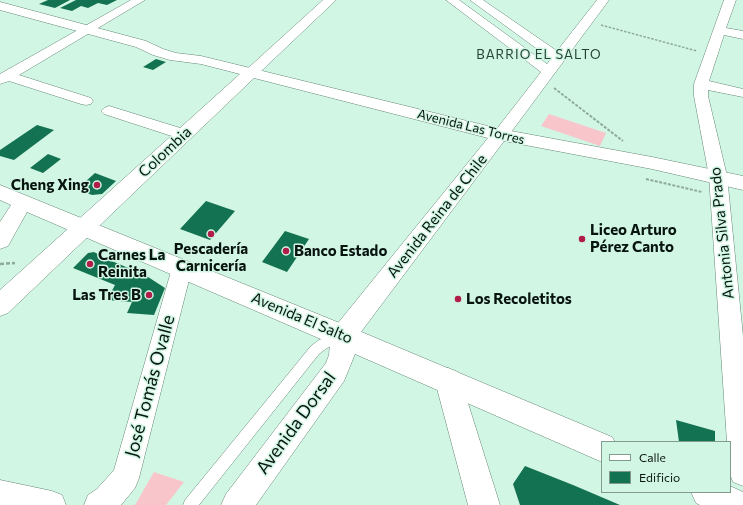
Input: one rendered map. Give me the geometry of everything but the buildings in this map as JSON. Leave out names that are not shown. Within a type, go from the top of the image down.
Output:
[{"type":"street","points":[[4,78],[139,0]]},
{"type":"street","name":"Colombia","points":[[0,304],[330,0]]},
{"type":"street","points":[[452,0],[546,75]]},
{"type":"street","points":[[476,0],[558,58]]},
{"type":"street","name":"Avenida Reina de Chile","points":[[343,336],[500,135],[602,0]]},
{"type":"street","name":"Antonia Silva Prado","points":[[730,0],[701,84],[701,96],[718,176],[743,472]]},
{"type":"street","name":"Avenida Las Torres","points":[[0,6],[141,44],[165,55],[201,60],[500,135],[718,176],[743,183]]},
{"type":"street","points":[[719,30],[743,35]]},
{"type":"street","points":[[4,78],[86,102]]},
{"type":"street","points":[[701,84],[743,93]]},
{"type":"street","points":[[109,111],[184,135]]},
{"type":"street","name":"Avenida El Salto","points":[[0,192],[601,447]]},
{"type":"street","points":[[0,240],[23,202]]},
{"type":"street","name":"José Tomás Ovalle","points":[[103,502],[117,489],[125,478],[182,268]]},
{"type":"street","name":"Avenida Dorsal","points":[[237,505],[335,372],[342,355],[343,336]]},
{"type":"street","points":[[448,381],[484,505]]},
{"type":"street","points":[[708,493],[737,505]]},
{"type":"street","points":[[0,494],[52,505]]},
{"type":"lane","points":[[190,505],[315,350],[333,339],[343,336]]},
{"type":"path","points":[[587,21],[711,54]]},
{"type":"path","points":[[546,75],[652,163]]},
{"type":"shaded area","points":[[549,114],[606,133],[600,146],[541,126]]},
{"type":"shaded area","points":[[154,472],[184,482],[166,505],[135,505]]},
{"type":"place","name":"Cheng Xing","points":[[97,185]]},
{"type":"place","name":"Pescadería Carnicería","points":[[211,234]]},
{"type":"place","name":"Liceo Arturo Pérez Canto","points":[[582,239]]},
{"type":"place","name":"Banco Estado","points":[[286,251]]},
{"type":"place","name":"Carnes La Reinita","points":[[90,264]]},
{"type":"place","name":"Las Tres B","points":[[149,295]]},
{"type":"place","name":"Los Recoletitos","points":[[458,299]]},
{"type":"district","name":"BARRIO EL SALTO","points":[[539,55]]}]
